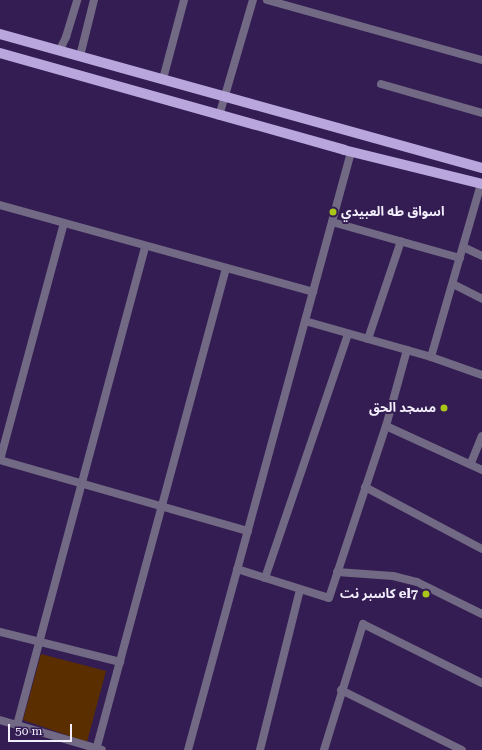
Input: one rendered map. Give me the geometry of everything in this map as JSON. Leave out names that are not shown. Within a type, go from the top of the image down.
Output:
[{"type":"main road","points":[[0,34],[164,80],[225,95],[482,168]]},
{"type":"main road","points":[[0,53],[351,152],[482,184]]},
{"type":"street","points":[[59,51],[66,37],[77,0]]},
{"type":"street","points":[[80,56],[94,0]]},
{"type":"street","points":[[164,80],[184,0]]},
{"type":"street","points":[[219,116],[253,0]]},
{"type":"street","points":[[267,0],[482,60]]},
{"type":"street","points":[[381,84],[482,113]]},
{"type":"street","points":[[191,749],[237,569],[351,152]]},
{"type":"street","points":[[431,357],[482,184]]},
{"type":"street","points":[[0,205],[313,292]]},
{"type":"street","points":[[332,222],[460,258]]},
{"type":"street","points":[[64,223],[0,460],[248,531]]},
{"type":"street","points":[[368,339],[400,241]]},
{"type":"street","points":[[16,725],[145,246]]},
{"type":"street","points":[[463,247],[482,256]]},
{"type":"street","points":[[0,720],[98,749],[226,268]]},
{"type":"street","points":[[452,284],[482,299]]},
{"type":"street","points":[[305,322],[431,357],[482,375]]},
{"type":"street","points":[[265,578],[348,334]]},
{"type":"street","points":[[237,569],[329,598],[386,426],[407,350]]},
{"type":"street","points":[[386,426],[471,463],[482,470]]},
{"type":"street","points":[[471,463],[482,436]]},
{"type":"street","points":[[365,487],[482,549]]},
{"type":"street","points":[[337,572],[393,576],[417,582],[482,614]]},
{"type":"street","points":[[260,750],[300,590]]},
{"type":"street","points":[[324,750],[341,690],[363,624],[482,683]]},
{"type":"street","points":[[0,632],[120,662]]},
{"type":"street","points":[[341,690],[462,750]]},
{"type":"shaded area","points":[[41,654],[106,671],[87,742],[23,720]]},
{"type":"place","name":"اسواق طه العبيدي","points":[[333,212]]},
{"type":"place","name":"مسجد الحق","points":[[444,408]]},
{"type":"place","name":"كاسبر نت el7","points":[[426,594]]}]
